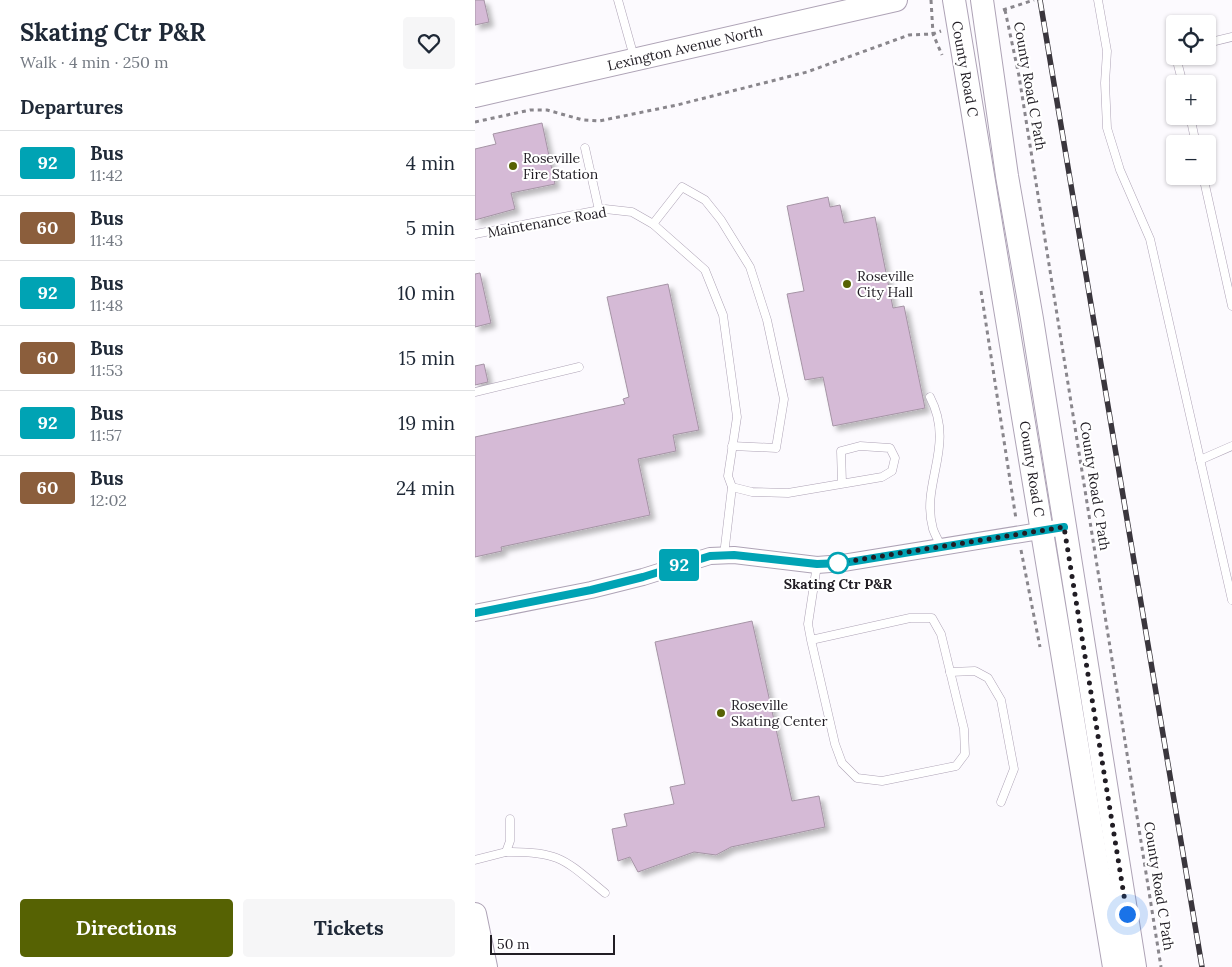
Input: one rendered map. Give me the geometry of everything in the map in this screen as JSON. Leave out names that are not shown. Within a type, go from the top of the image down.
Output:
[{"type":"main road","name":"Lexington Avenue North","points":[[475,96],[896,0]]},
{"type":"main road","name":"County Road C","points":[[954,0],[1114,967]]},
{"type":"main road","name":"County Road C","points":[[982,0],[1007,176],[1032,319],[1135,967]]},
{"type":"main road","points":[[475,914],[486,967]]},
{"type":"street","points":[[475,613],[591,590],[643,577],[710,556],[724,555],[817,564],[843,563],[1064,527]]},
{"type":"lane","points":[[618,0],[635,59]]},
{"type":"lane","points":[[1098,0],[1107,51],[1105,83],[1107,128],[1120,170],[1150,239],[1232,600]]},
{"type":"lane","points":[[1216,41],[1232,37]]},
{"type":"lane","points":[[585,148],[599,210]]},
{"type":"lane","points":[[1205,185],[1232,306]]},
{"type":"lane","points":[[653,224],[682,187],[705,200],[721,220],[750,267],[767,320],[784,399],[777,448],[733,446]]},
{"type":"lane","name":"Maintenance Road","points":[[475,234],[599,210],[632,212],[653,224],[705,270],[723,315],[737,417],[728,476],[732,487],[724,555]]},
{"type":"lane","points":[[475,392],[579,367]]},
{"type":"lane","points":[[930,397],[939,413],[941,432],[931,498],[933,529],[941,547]]},
{"type":"lane","points":[[732,487],[752,492],[789,493],[882,478],[893,471],[895,458],[889,448],[861,446],[841,451],[842,483]]},
{"type":"lane","points":[[1200,460],[1232,446]]},
{"type":"lane","points":[[811,640],[910,618],[932,618],[941,634],[964,728],[965,754],[956,766],[882,781],[857,778],[842,763],[835,744],[811,640],[808,624],[817,564]]},
{"type":"lane","points":[[950,672],[975,671],[987,678],[1001,700],[1014,769],[1001,802]]},
{"type":"lane","points":[[506,852],[510,841],[510,819]]},
{"type":"lane","points":[[475,860],[506,852],[537,852],[561,858],[605,893]]},
{"type":"path","points":[[475,122],[531,110],[547,110],[583,120],[599,121],[677,105],[807,72],[909,35],[933,34],[931,0]]},
{"type":"path","name":"County Road C Path","points":[[1034,0],[1005,10],[1019,76],[1161,967]]},
{"type":"building","points":[[475,0],[484,0],[489,22],[475,25]]},
{"type":"building","name":"Roseville Fire Station","points":[[542,123],[555,184],[511,193],[515,209],[475,220],[475,149],[496,144],[493,134]]},
{"type":"building","name":"Roseville City Hall","points":[[828,197],[830,207],[840,205],[844,223],[875,217],[893,308],[904,306],[925,408],[833,426],[823,377],[805,380],[787,294],[804,291],[787,206]]},
{"type":"building","points":[[480,273],[491,323],[475,327],[475,274]]},
{"type":"building","points":[[668,284],[699,430],[673,435],[676,451],[638,459],[650,515],[501,547],[502,551],[475,557],[475,437],[625,404],[623,399],[629,397],[607,297]]},
{"type":"building","points":[[484,364],[488,382],[475,385],[475,366]]},
{"type":"building","name":"Roseville Skating Center","points":[[752,621],[792,801],[819,796],[825,827],[731,847],[716,855],[694,852],[638,872],[630,857],[618,861],[612,829],[627,826],[624,814],[674,804],[670,787],[685,784],[655,642]]},
{"type":"railway","points":[[1040,0],[1202,967]]},
{"type":"bus line","name":"92","points":[[475,613],[591,590],[643,577],[710,556],[734,555],[817,564],[843,563],[1064,527]]},
{"type":"place","name":"Roseville Fire Station","points":[[513,166]]},
{"type":"place","name":"Roseville City Hall","points":[[847,284]]},
{"type":"place","name":"Skating Ctr P&R","points":[[838,563]]},
{"type":"place","name":"Roseville Skating Center","points":[[721,713]]},
{"type":"route","points":[[838,563],[1064,527],[1127,914]]}]
